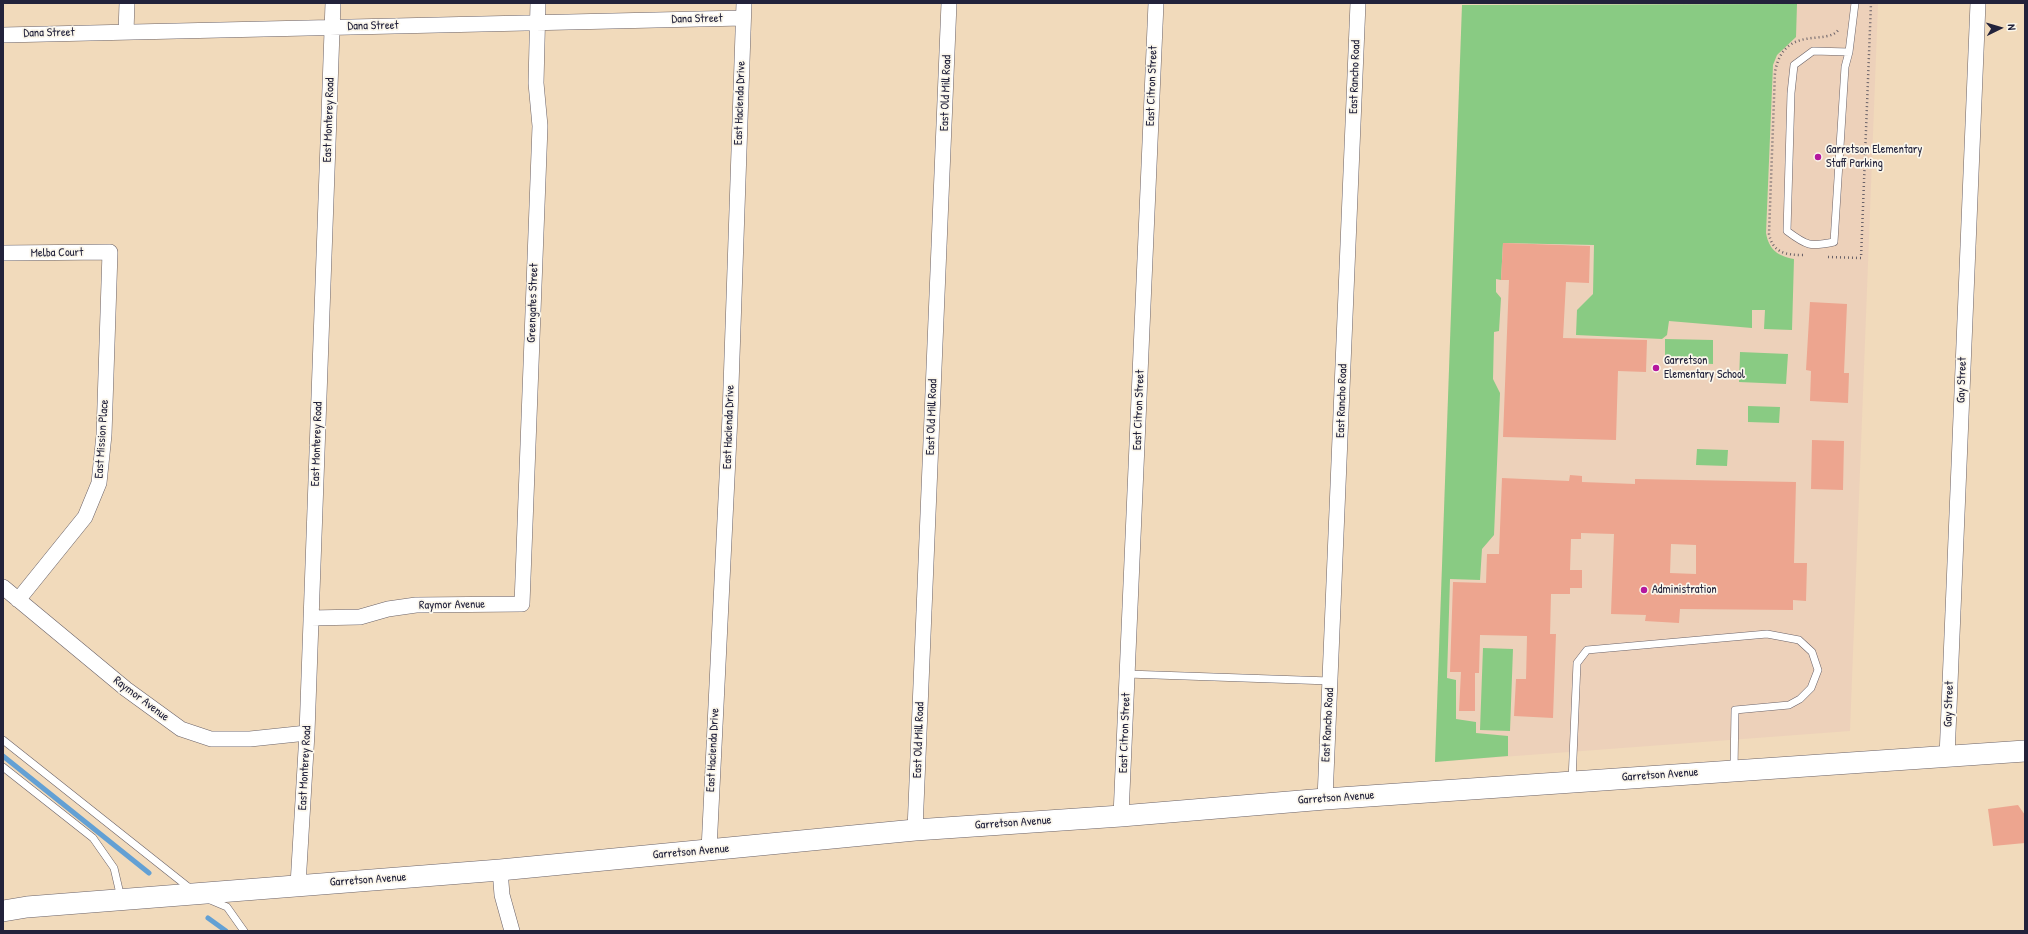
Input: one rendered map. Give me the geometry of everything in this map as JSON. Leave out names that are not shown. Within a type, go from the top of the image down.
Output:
[{"type":"street","points":[[126,32],[127,3]]},
{"type":"street","name":"East Monterey Road","points":[[298,885],[307,733],[333,3]]},
{"type":"street","name":"Greengates Street","points":[[522,604],[540,126],[536,83],[538,3]]},
{"type":"street","name":"East Hacienda Drive","points":[[709,850],[729,424],[744,3]]},
{"type":"street","name":"East Old Mill Road","points":[[915,830],[950,3]]},
{"type":"street","name":"East Citron Street","points":[[1121,816],[1156,3]]},
{"type":"street","name":"East Rancho Road","points":[[1325,799],[1358,3]]},
{"type":"street","name":"Gay Street","points":[[1947,757],[1978,3]]},
{"type":"street","name":"Dana Street","points":[[3,34],[743,18]]},
{"type":"street","name":"Melba Court","points":[[3,253],[110,252]]},
{"type":"street","name":"East Mission Place","points":[[18,600],[86,517],[99,483],[104,435],[110,252]]},
{"type":"street","name":"Raymor Avenue","points":[[3,587],[126,688],[181,729],[211,739],[250,740],[307,733]]},
{"type":"street","name":"Raymor Avenue","points":[[311,618],[360,617],[388,609],[416,605],[522,604]]},
{"type":"street","name":"Garretson Avenue","points":[[3,911],[27,907],[500,870],[915,830],[1121,816],[1325,799],[2025,751]]},
{"type":"street","points":[[500,870],[502,895],[512,931]]},
{"type":"lane","points":[[1849,52],[1813,51],[1794,65],[1791,93],[1787,232],[1805,245],[1820,245],[1834,242],[1841,121],[1846,67],[1849,52],[1855,3]]},
{"type":"lane","points":[[1572,782],[1577,663],[1587,650],[1767,634],[1799,640],[1812,652],[1818,670],[1811,688],[1789,705],[1735,710],[1734,770]]},
{"type":"lane","points":[[1127,674],[1330,681]]},
{"type":"lane","points":[[3,740],[196,894],[226,907],[244,931]]},
{"type":"lane","points":[[3,767],[93,838],[114,868],[121,900]]},
{"type":"path","points":[[1824,256],[1861,258],[1871,3]]},
{"type":"path","points":[[1809,256],[1780,253],[1774,248],[1769,234],[1775,72],[1779,59],[1793,44],[1804,38],[1833,35],[1841,27]]},
{"type":"shaded area","name":"Garretson Elementary School","points":[[1878,4],[1850,731],[1435,762],[1462,5]]},
{"type":"green space","points":[[1797,4],[1796,37],[1777,55],[1773,65],[1766,233],[1769,244],[1775,251],[1783,256],[1794,259],[1792,330],[1764,329],[1765,310],[1752,310],[1752,328],[1669,321],[1667,335],[1662,339],[1576,335],[1577,310],[1593,294],[1594,245],[1503,243],[1501,280],[1496,279],[1496,292],[1501,298],[1499,331],[1494,332],[1493,379],[1500,393],[1494,535],[1482,549],[1480,580],[1450,579],[1447,678],[1456,680],[1456,719],[1476,722],[1476,733],[1508,736],[1508,756],[1435,762],[1462,5]]},
{"type":"green space","points":[[1665,339],[1713,340],[1713,364],[1665,362]]},
{"type":"green space","points":[[1740,352],[1788,354],[1786,384],[1739,382]]},
{"type":"green space","points":[[1748,406],[1780,407],[1779,423],[1748,422]]},
{"type":"green space","points":[[1697,449],[1728,450],[1727,466],[1696,465]]},
{"type":"green space","points":[[1483,648],[1513,649],[1510,731],[1480,730]]},
{"type":"building","points":[[1503,243],[1590,246],[1589,283],[1566,282],[1563,338],[1647,340],[1646,372],[1618,371],[1616,440],[1503,437],[1509,280],[1501,280]]},
{"type":"building","points":[[1810,302],[1847,304],[1844,373],[1849,373],[1848,403],[1810,401],[1811,371],[1806,370]]},
{"type":"building","points":[[1812,440],[1844,441],[1843,490],[1811,489]]},
{"type":"building","points":[[1570,475],[1582,476],[1582,482],[1635,484],[1635,479],[1796,482],[1794,563],[1807,563],[1806,601],[1793,600],[1793,610],[1680,609],[1679,623],[1645,621],[1646,615],[1611,614],[1614,534],[1581,533],[1581,539],[1571,539],[1570,570],[1582,570],[1582,588],[1570,588],[1570,594],[1551,594],[1550,634],[1556,634],[1553,718],[1514,716],[1516,679],[1526,679],[1527,636],[1480,635],[1479,673],[1475,673],[1475,711],[1459,711],[1461,672],[1450,672],[1453,582],[1486,583],[1487,554],[1499,554],[1502,478],[1569,481]],"holes":[[[1671,544],[1696,545],[1696,574],[1670,573]]]},
{"type":"building","points":[[2018,805],[2025,815],[2025,843],[1993,846],[1988,809]]},
{"type":"waterway","points":[[3,756],[149,873]]},
{"type":"waterway","points":[[208,918],[226,931]]},
{"type":"place","name":"Garretson Elementary Staff Parking","points":[[1818,157]]},
{"type":"place","name":"Garretson Elementary School","points":[[1656,368]]},
{"type":"place","name":"Administration","points":[[1644,590]]}]
